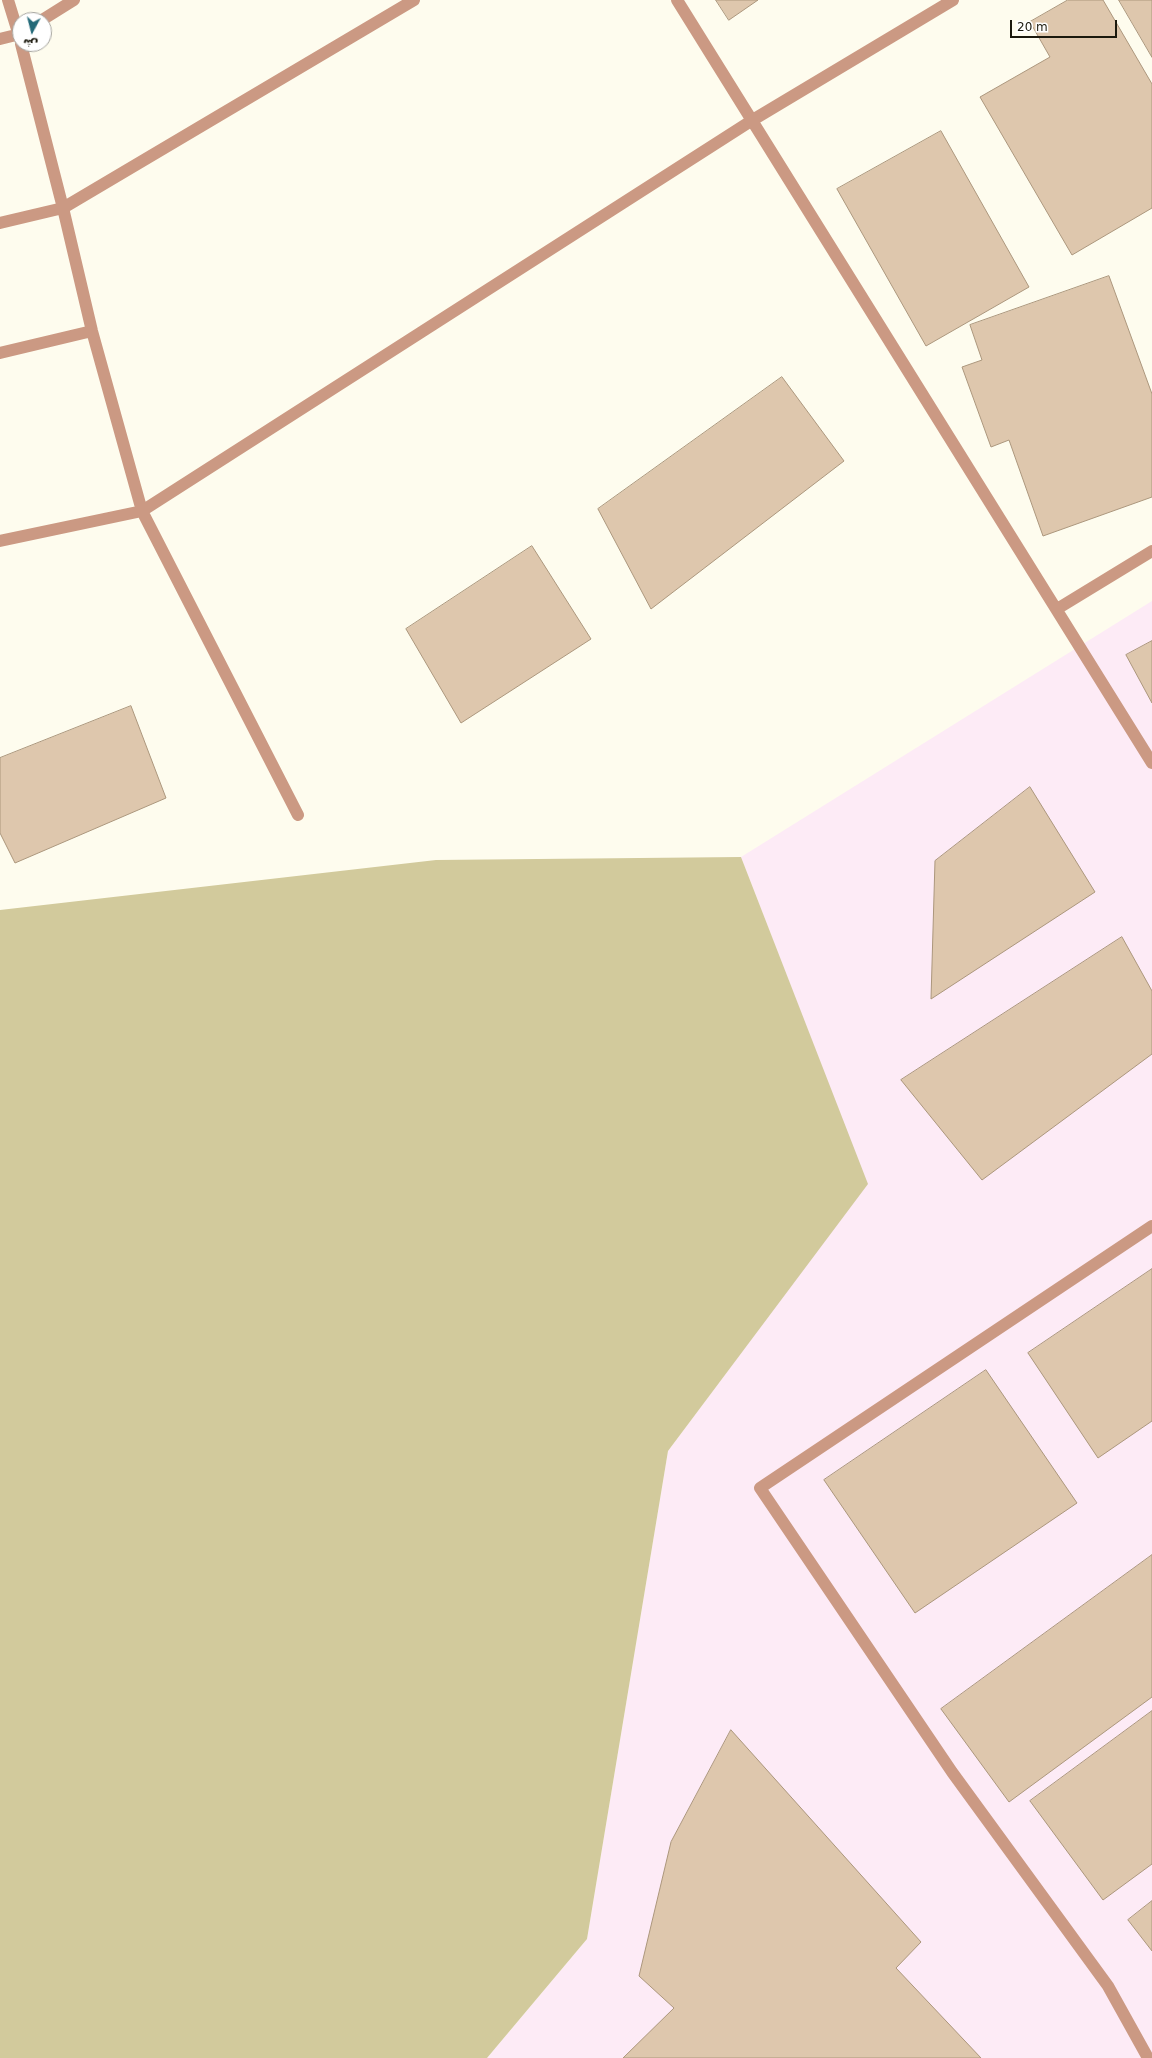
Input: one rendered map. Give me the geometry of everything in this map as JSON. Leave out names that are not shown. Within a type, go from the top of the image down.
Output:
[{"type":"street","points":[[8,0],[12,13]]},
{"type":"street","points":[[52,14],[74,0]]},
{"type":"street","points":[[0,223],[63,208],[414,0]]},
{"type":"street","points":[[677,0],[1152,763]]},
{"type":"street","points":[[0,542],[142,511],[752,121],[953,0]]},
{"type":"street","points":[[0,39],[12,38]]},
{"type":"street","points":[[24,52],[92,331],[142,511],[298,815]]},
{"type":"street","points":[[0,353],[92,331]]},
{"type":"street","points":[[1057,609],[1152,551]]},
{"type":"street","points":[[1148,2058],[1108,1986],[952,1772],[760,1488],[1152,1226]]},
{"type":"shaded area","points":[[1152,601],[1152,2058],[487,2058],[587,1939],[668,1451],[867,1184],[741,857]]},
{"type":"shaded area","points":[[741,857],[868,1184],[668,1451],[587,1939],[487,2058],[0,2058],[0,910],[436,860]]},
{"type":"building","points":[[716,0],[758,0],[729,20]]},
{"type":"building","points":[[1068,0],[1103,0],[1152,84],[1152,208],[1072,255],[980,97],[1050,57],[1030,22]]},
{"type":"building","points":[[1119,0],[1152,0],[1152,57]]},
{"type":"building","points":[[941,131],[1029,287],[926,346],[837,189]]},
{"type":"building","points":[[1109,276],[1152,394],[1152,497],[1043,536],[1009,440],[991,447],[962,367],[982,360],[970,325]]},
{"type":"building","points":[[782,377],[844,461],[651,609],[598,509]]},
{"type":"building","points":[[532,546],[591,639],[461,723],[406,629]]},
{"type":"building","points":[[1152,641],[1152,703],[1126,655]]},
{"type":"building","points":[[131,706],[166,798],[15,863],[0,833],[0,758]]},
{"type":"building","points":[[1030,787],[1095,892],[931,999],[935,861]]},
{"type":"building","points":[[1122,937],[1152,991],[1152,1054],[982,1180],[901,1080]]},
{"type":"building","points":[[1152,1269],[1152,1421],[1098,1458],[1028,1353]]},
{"type":"building","points":[[986,1370],[1077,1503],[915,1613],[824,1480]]},
{"type":"building","points":[[1152,1555],[1152,1697],[1009,1802],[941,1709]]},
{"type":"building","points":[[1152,1711],[1152,1864],[1103,1900],[1030,1801]]},
{"type":"building","points":[[731,1730],[921,1942],[896,1968],[981,2058],[623,2058],[674,2008],[639,1976],[671,1842]]},
{"type":"building","points":[[1152,1901],[1152,1951],[1128,1920]]}]
